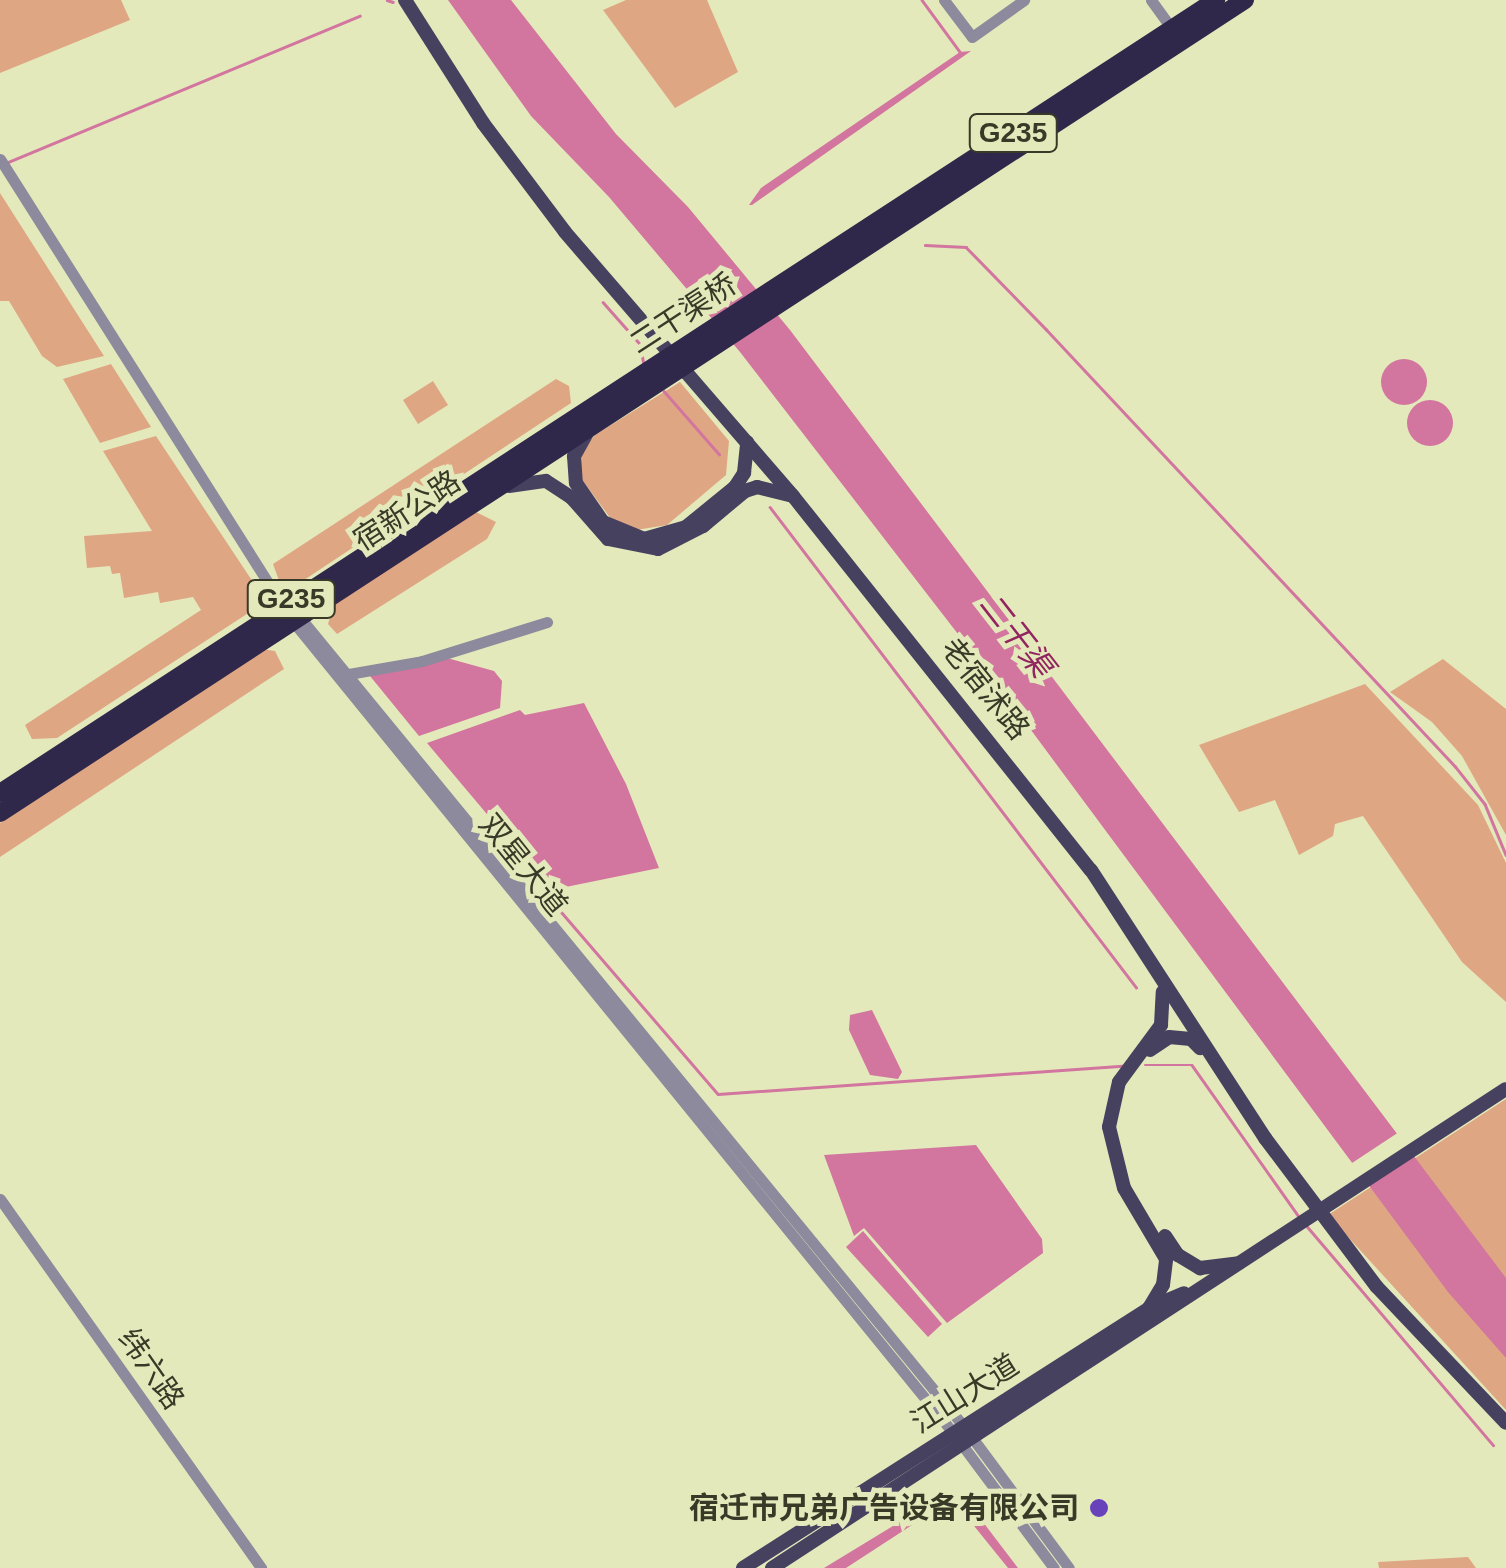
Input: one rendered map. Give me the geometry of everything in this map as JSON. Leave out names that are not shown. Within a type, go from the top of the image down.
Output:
[{"type":"highway","name":"G235","points":[[1176,36],[1216,0]]},
{"type":"highway","name":"G235","points":[[1176,36],[1245,0]]},
{"type":"highway","name":"二干渠桥","points":[[590,418],[1176,36]]},
{"type":"highway","name":"宿新公路","points":[[0,792],[590,418]]},
{"type":"highway","name":"宿新公路","points":[[0,812],[290,609],[472,502],[590,418]]},
{"type":"main road","name":"老宿沭路","points":[[405,0],[483,123],[565,232],[793,496],[971,714],[1152,963],[1209,1057],[1377,1287],[1506,1422]]},
{"type":"main road","points":[[590,418],[574,456],[576,482],[603,522],[644,540],[686,528],[734,487],[744,474],[747,442]]},
{"type":"main road","points":[[472,502],[521,481],[546,481],[571,497],[608,539],[658,549],[703,526],[746,490],[758,486],[793,496]]},
{"type":"main road","points":[[1149,1308],[1166,1258],[1124,1188],[1109,1128],[1119,1082],[1166,1011],[1152,963]]},
{"type":"main road","points":[[1173,1000],[1156,1043],[1134,1069],[1120,1107],[1120,1148],[1129,1181],[1188,1264],[1244,1262]]},
{"type":"main road","points":[[1156,1043],[1191,1039],[1209,1057]]},
{"type":"main road","name":"江山大道","points":[[744,1568],[1221,1277],[1506,1089]]},
{"type":"main road","name":"江山大道","points":[[772,1568],[1149,1308],[1221,1277]]},
{"type":"street","points":[[944,0],[972,38],[1024,0]]},
{"type":"street","points":[[1151,0],[1176,36]]},
{"type":"street","name":"双星大道","points":[[2,163],[290,609],[1068,1568]]},
{"type":"street","points":[[342,675],[422,661],[547,622]]},
{"type":"street","name":"纬六路","points":[[0,1200],[261,1568]]},
{"type":"street","name":"双星大道","points":[[964,1436],[1054,1568]]},
{"type":"shaded area","points":[[0,0],[121,0],[130,20],[0,73]]},
{"type":"shaded area","points":[[626,0],[707,0],[738,72],[675,108],[603,10]]},
{"type":"shaded area","points":[[0,193],[104,356],[57,367],[42,356],[9,301],[0,301]]},
{"type":"shaded area","points":[[111,364],[151,427],[100,443],[63,379]]},
{"type":"shaded area","points":[[556,379],[569,386],[571,403],[289,590],[281,586],[273,564]]},
{"type":"shaded area","points":[[433,381],[448,405],[418,424],[403,400]]},
{"type":"shaded area","points":[[680,382],[729,441],[726,475],[667,525],[636,530],[614,523],[580,477],[582,450],[595,435]]},
{"type":"shaded area","points":[[156,436],[257,588],[253,610],[57,738],[32,739],[25,725],[201,610],[193,597],[160,603],[158,592],[124,598],[120,573],[112,574],[110,566],[87,568],[84,536],[152,531],[103,451]]},
{"type":"shaded area","points":[[476,512],[496,522],[487,539],[337,634],[328,624],[334,603]]},
{"type":"shaded area","points":[[262,649],[275,651],[284,669],[0,857],[0,823]]},
{"type":"shaded area","points":[[1443,659],[1506,709],[1506,835],[1462,756],[1432,722],[1390,692]]},
{"type":"shaded area","points":[[1365,684],[1478,805],[1506,863],[1506,1002],[1462,962],[1363,816],[1335,824],[1333,836],[1299,855],[1275,800],[1239,812],[1199,745]]},
{"type":"shaded area","points":[[1506,1099],[1506,1410],[1328,1215]]},
{"type":"shaded area","points":[[1468,1557],[1476,1568],[1379,1568],[1378,1562]]},
{"type":"water","name":"二干渠","points":[[448,0],[511,0],[616,134],[688,207],[790,330],[1506,1278],[1506,1358],[1448,1292],[1002,691],[740,352],[609,197],[531,116]]},
{"type":"water","points":[[971,51],[749,205],[761,188],[960,52]]},
{"type":"water","points":[[1404,359],[1420,366],[1427,382],[1420,398],[1404,405],[1388,398],[1381,382],[1388,366]]},
{"type":"water","points":[[1430,400],[1446,407],[1453,423],[1446,439],[1430,446],[1414,439],[1407,423],[1414,407]]},
{"type":"water","points":[[447,658],[494,671],[502,681],[500,708],[419,736],[370,676]]},
{"type":"water","points":[[584,703],[626,784],[659,868],[551,890],[427,743],[520,710],[525,715]]},
{"type":"water","points":[[872,1010],[902,1072],[898,1079],[870,1075],[849,1030],[850,1015]]},
{"type":"water","points":[[976,1145],[1042,1239],[1043,1253],[947,1323],[864,1228],[854,1236],[824,1155]]},
{"type":"water","points":[[863,1231],[942,1324],[928,1337],[846,1247]]},
{"type":"water","points":[[955,1498],[970,1505],[1018,1568],[1008,1568],[958,1506],[932,1512],[846,1568],[824,1568],[934,1501]]},
{"type":"pier","points":[[1399,1132],[1414,1154],[1364,1187],[1349,1165]]},
{"type":"waterway","points":[[387,0],[393,2]]},
{"type":"waterway","points":[[922,0],[960,52]]},
{"type":"waterway","points":[[6,163],[360,16]]},
{"type":"waterway","points":[[925,245],[966,247],[1046,329],[1455,766],[1485,804],[1506,855]]},
{"type":"waterway","points":[[603,302],[640,344],[644,365]]},
{"type":"waterway","points":[[664,391],[719,454]]},
{"type":"waterway","points":[[770,507],[1136,987]]},
{"type":"waterway","points":[[558,908],[718,1094],[1122,1066]]},
{"type":"waterway","points":[[1145,1065],[1192,1065],[1298,1215]]},
{"type":"waterway","points":[[1306,1225],[1493,1445]]},
{"type":"place","name":"宿迁市兄弟广告设备有限公司","points":[[1099,1508]]}]
